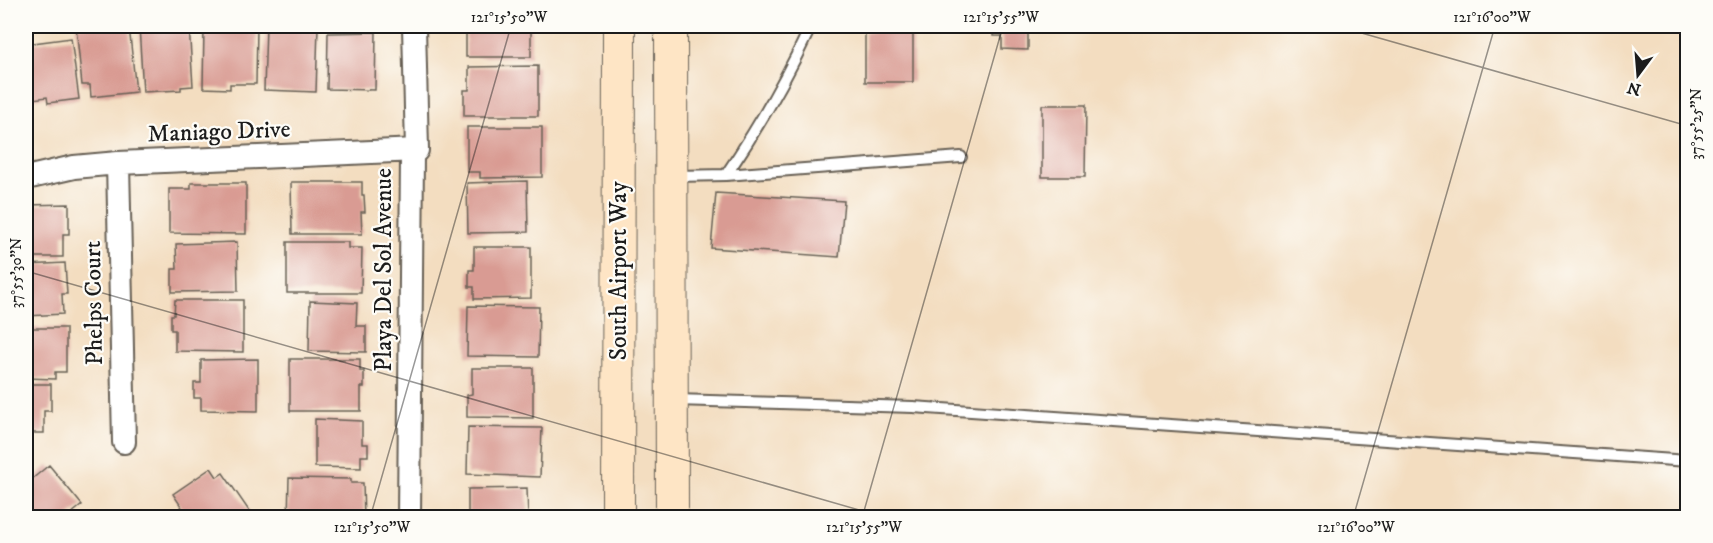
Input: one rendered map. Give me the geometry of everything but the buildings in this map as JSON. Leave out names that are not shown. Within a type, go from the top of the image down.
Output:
[{"type":"main road","name":"South Airport Way","points":[[618,518],[619,26]]},
{"type":"main road","points":[[670,26],[672,518]]},
{"type":"street","name":"Playa Del Sol Avenue","points":[[409,518],[412,155],[417,150],[414,26]]},
{"type":"street","name":"Maniago Drive","points":[[26,178],[74,167],[118,163],[417,150]]},
{"type":"street","name":"Phelps Court","points":[[118,163],[124,442]]},
{"type":"lane","points":[[726,175],[774,99],[810,28]]},
{"type":"lane","points":[[671,176],[726,175],[961,157]]},
{"type":"lane","points":[[672,400],[913,407],[1688,461]]}]
